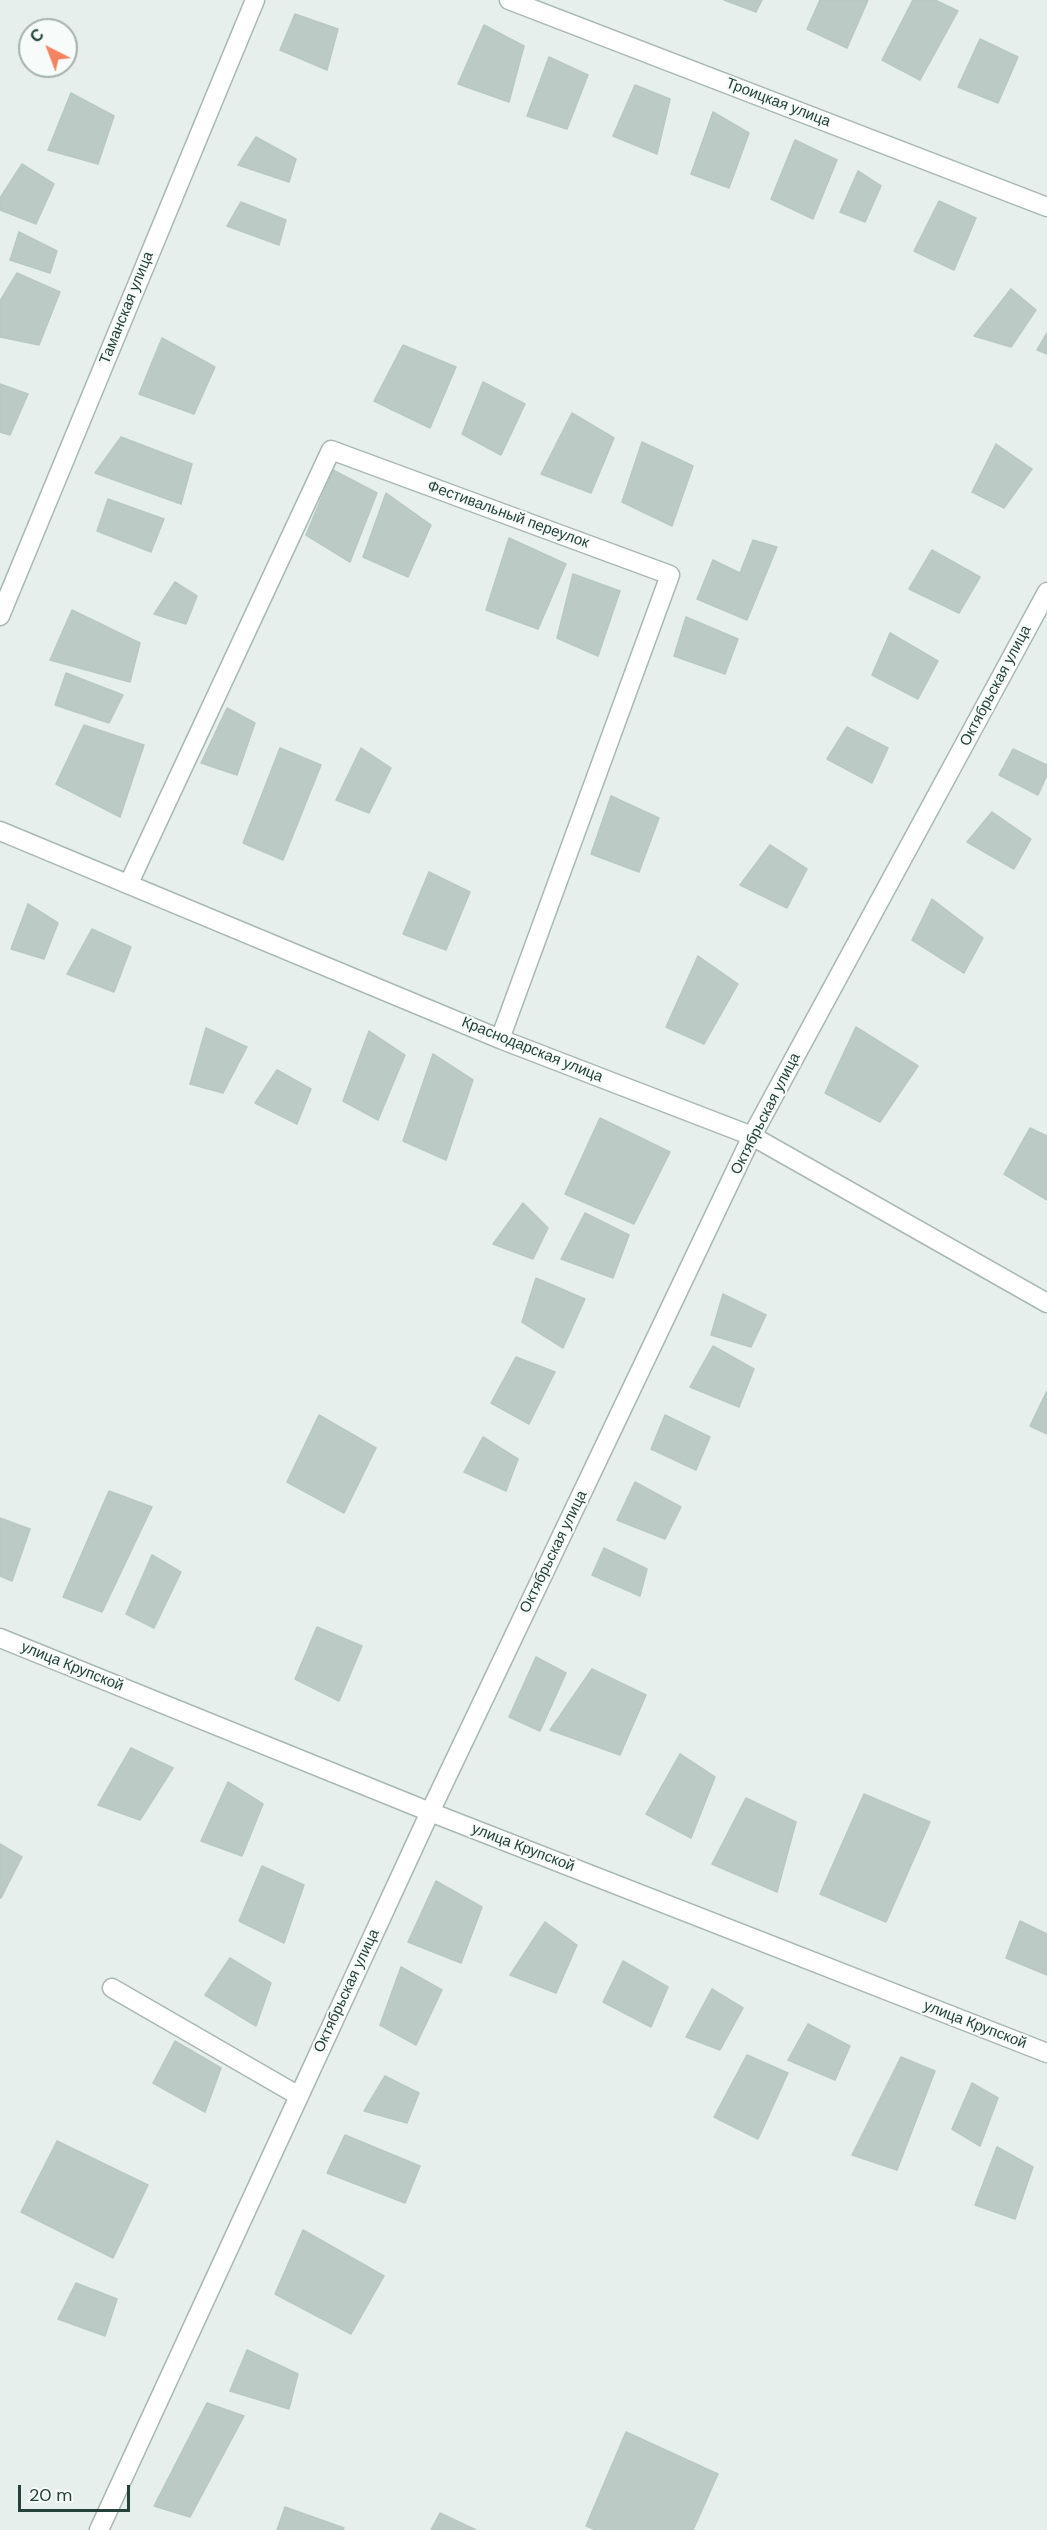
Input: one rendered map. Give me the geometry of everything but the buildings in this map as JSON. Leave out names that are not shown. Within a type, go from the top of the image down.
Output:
[{"type":"street","name":"Таманская улица","points":[[0,616],[255,0]]},
{"type":"street","name":"Троицкая улица","points":[[509,0],[1047,207]]},
{"type":"street","name":"Фестивальный переулок","points":[[129,883],[331,450],[670,574],[500,1039]]},
{"type":"street","name":"Октябрьская улица","points":[[99,2530],[430,1812],[752,1136],[1047,592]]},
{"type":"street","name":"Краснодарская улица","points":[[0,831],[500,1039],[752,1136],[1047,1303]]},
{"type":"street","name":"улица Крупской","points":[[0,1638],[430,1812],[1047,2053]]},
{"type":"street","points":[[112,1988],[299,2096]]}]
